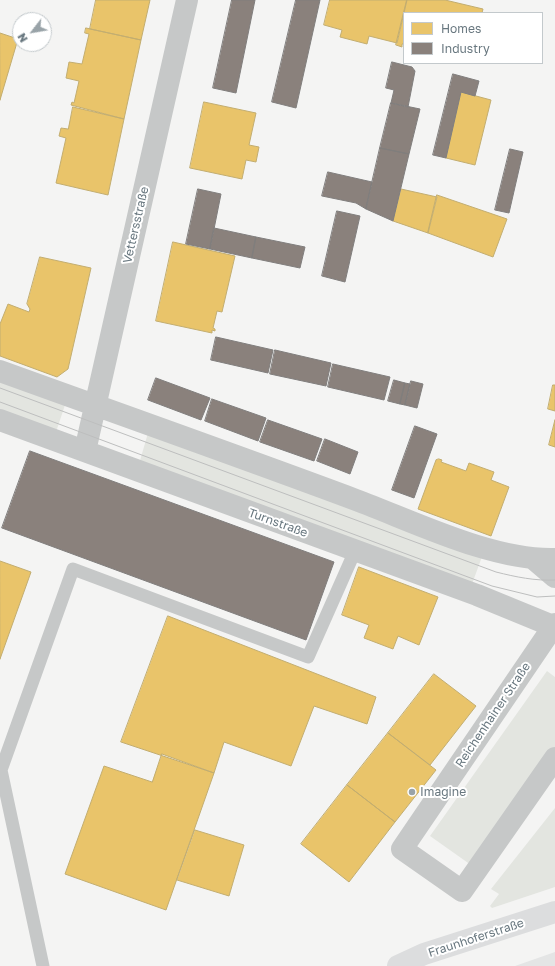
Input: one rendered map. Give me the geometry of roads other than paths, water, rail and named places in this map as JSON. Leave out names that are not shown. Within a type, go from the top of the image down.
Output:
[{"type":"main road","name":"Fraunhoferstraße","points":[[398,966],[424,954],[555,912]]},
{"type":"street","name":"Vettersstraße","points":[[85,451],[187,0]]},
{"type":"street","points":[[0,371],[478,546],[545,560],[555,577]]},
{"type":"street","name":"Turnstraße","points":[[0,420],[477,595],[554,626]]},
{"type":"street","name":"Reichenhainer Straße","points":[[554,626],[402,849],[462,891],[555,758]]},
{"type":"lane","points":[[43,966],[1,770],[73,569],[308,657],[355,551]]},
{"type":"tram line","points":[[0,388],[496,572],[511,576],[540,580],[555,580]]},
{"type":"tram line","points":[[0,402],[492,586],[537,597],[555,596]]},
{"type":"place","name":"Imagine","points":[[412,792]]}]
